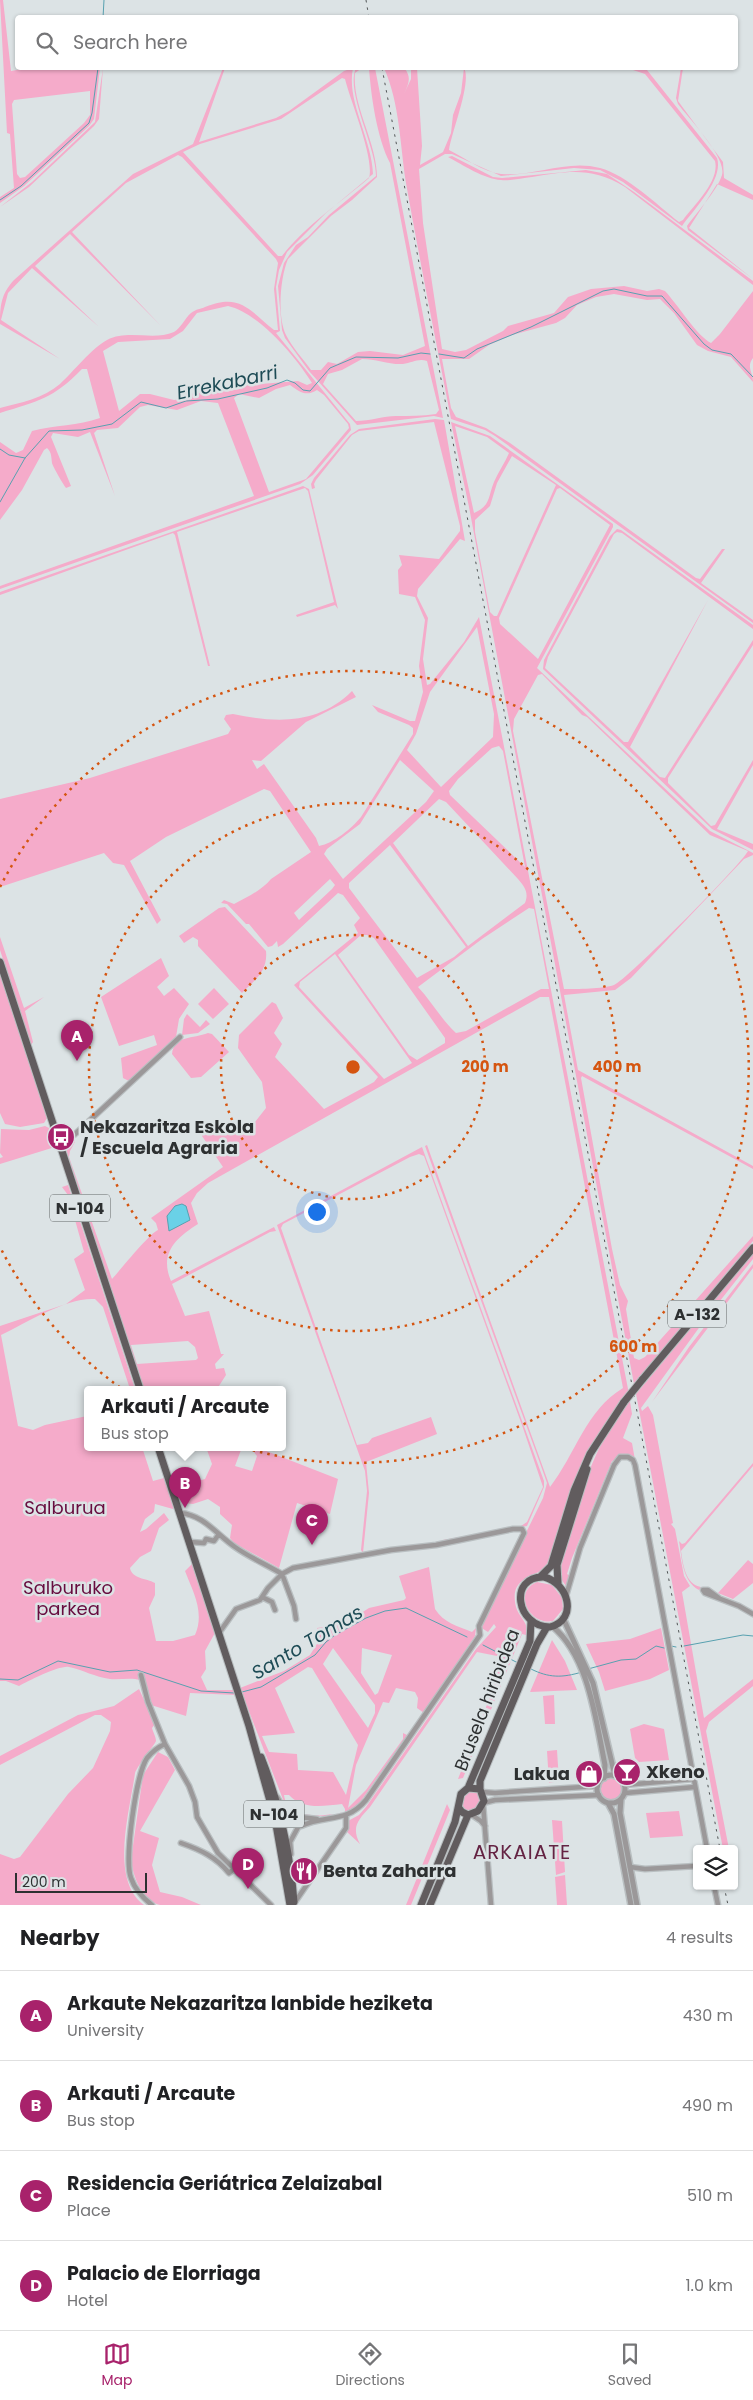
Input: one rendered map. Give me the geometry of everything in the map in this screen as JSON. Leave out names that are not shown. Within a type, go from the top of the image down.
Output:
[{"type":"main road","name":"N-104","points":[[0,962],[139,1386]]},
{"type":"main road","name":"A-132","points":[[540,1577],[551,1566],[576,1484],[590,1454],[605,1430],[624,1402],[753,1248]]},
{"type":"main road","name":"A-132","points":[[558,1583],[556,1568],[576,1501],[605,1430]]},
{"type":"main road","name":"N-104","points":[[159,1451],[249,1726],[275,1819],[292,1904]]},
{"type":"main road","points":[[540,1577],[558,1583],[566,1596],[567,1609],[563,1618],[550,1626],[531,1621],[522,1609],[520,1594],[527,1582],[540,1577]]},
{"type":"main road","name":"Brusela hiribidea","points":[[531,1621],[531,1648]]},
{"type":"main road","name":"Brusela hiribidea","points":[[468,1788],[531,1648],[550,1626]]},
{"type":"main road","name":"Brusela hiribidea","points":[[481,1790],[483,1776],[519,1677]]},
{"type":"main road","name":"N-104","points":[[249,1726],[270,1780],[283,1821],[291,1872],[292,1904]]},
{"type":"main road","points":[[421,1905],[459,1808],[461,1794],[468,1788],[481,1790],[483,1804],[478,1811],[470,1815],[430,1905]]},
{"type":"main road","points":[[459,1808],[462,1812],[470,1815]]},
{"type":"street","points":[[59,1142],[74,1135],[180,1037]]},
{"type":"street","points":[[566,1596],[580,1548],[614,1465],[620,1457],[628,1456],[634,1465],[706,1845]]},
{"type":"street","points":[[180,1513],[201,1518],[234,1547],[282,1574],[294,1606],[296,1619]]},
{"type":"street","points":[[219,1633],[236,1609],[260,1600],[282,1574],[293,1568],[391,1550],[436,1545],[513,1529],[522,1529],[524,1533],[479,1626],[480,1635],[359,1808],[346,1816],[301,1826],[293,1834],[290,1842],[291,1872]]},
{"type":"street","points":[[190,1542],[204,1542],[206,1539],[214,1541],[219,1534]]},
{"type":"street","points":[[262,1597],[272,1602],[275,1610]]},
{"type":"street","points":[[719,1598],[753,1614]]},
{"type":"street","points":[[563,1618],[594,1683],[615,1776],[624,1785],[620,1813],[638,1905]]},
{"type":"street","points":[[550,1626],[562,1635],[587,1685],[605,1765],[604,1778],[598,1786],[599,1794],[608,1802],[614,1814],[631,1905]]},
{"type":"street","points":[[141,1676],[148,1702],[161,1735],[189,1786],[195,1802],[197,1818],[218,1853],[271,1905]]},
{"type":"street","points":[[152,1905],[135,1888],[128,1864],[140,1775],[147,1759],[161,1742],[161,1735]]},
{"type":"street","points":[[156,1749],[165,1744]]},
{"type":"street","points":[[156,1749],[169,1752]]},
{"type":"street","points":[[604,1778],[615,1776]]},
{"type":"street","points":[[624,1785],[694,1779]]},
{"type":"street","points":[[270,1780],[283,1807],[302,1820],[301,1826]]},
{"type":"street","points":[[481,1790],[495,1794],[598,1786]]},
{"type":"street","points":[[624,1792],[695,1787]]},
{"type":"street","points":[[491,1905],[483,1804],[495,1800],[599,1794]]},
{"type":"street","points":[[608,1802],[621,1799]]},
{"type":"street","points":[[470,1815],[482,1821],[486,1828]]},
{"type":"street","points":[[292,1904],[346,1828],[346,1816]]},
{"type":"street","points":[[284,1865],[280,1830],[283,1821],[297,1817],[326,1820]]},
{"type":"street","points":[[181,1843],[201,1850],[213,1857],[230,1874],[235,1868]]},
{"type":"street","points":[[630,1867],[645,1869],[693,1866]]},
{"type":"street","points":[[715,1890],[718,1905]]},
{"type":"green space","points":[[0,0],[3,0],[11,71],[100,70],[94,119],[89,126],[24,186],[0,203],[0,197],[14,188],[10,134],[7,133]],"holes":[[[90,91],[90,115],[84,123],[25,177],[20,178],[17,174],[12,104],[14,100]]]},
{"type":"green space","points":[[103,70],[99,119],[94,126],[29,187],[0,207],[32,182],[95,122]]},
{"type":"green space","points":[[222,70],[224,70],[199,142],[276,118],[289,111],[344,71],[353,70],[353,94],[372,161],[373,174],[369,177],[370,169],[365,144],[345,79],[342,78],[281,119],[200,144],[183,152],[278,256],[282,256],[312,224],[324,215],[287,252],[279,270],[276,287],[280,331],[276,333],[350,424],[351,430],[313,475],[300,484],[0,589],[0,586],[254,496],[218,403],[201,401],[177,410],[148,405],[140,407],[118,428],[97,430],[94,433],[115,496],[90,432],[78,437],[53,433],[51,437],[71,486],[66,488],[53,465],[51,453],[47,448],[44,450],[22,490],[0,520],[0,442],[16,453],[23,450],[32,431],[83,423],[100,418],[87,369],[82,369],[62,387],[44,398],[0,413],[0,408],[32,399],[54,389],[83,360],[107,340],[123,335],[158,336],[174,332],[193,312],[217,303],[227,302],[243,305],[274,330],[278,330],[274,289],[278,263],[182,157],[178,155],[126,183],[72,232],[161,326],[70,234],[35,266],[99,327],[32,268],[8,293],[1,320],[60,359],[0,324],[2,300],[6,290],[14,280],[133,174],[193,144]],"holes":[[[228,306],[252,317],[287,349],[312,383],[307,385],[298,381],[248,385],[207,394],[195,392],[181,399],[174,400],[150,394],[140,394],[119,411],[103,351],[118,342],[170,339],[183,331],[197,313]],[[290,385],[300,392],[306,393],[317,390],[324,395],[348,424],[349,428],[306,479],[269,492],[234,398],[239,394],[259,398],[276,389]]]},
{"type":"green space","points":[[369,70],[375,70],[443,418],[434,416],[357,425],[309,371],[285,338],[282,330],[278,286],[284,263],[296,245],[308,237],[329,215],[376,176],[371,149],[354,91],[355,73],[357,98],[373,151],[377,177],[331,216],[288,259],[281,287],[281,318],[283,327],[291,344],[311,370],[321,370],[328,362],[337,364],[358,352],[370,351],[403,355],[425,346],[390,163],[385,153],[375,117]],"holes":[[[362,359],[398,364],[418,360],[427,361],[439,410],[436,414],[391,416],[356,421],[323,384],[328,374],[342,370]]]},
{"type":"green space","points":[[385,70],[406,70],[409,78],[404,94],[411,79],[411,70],[417,70],[422,146],[420,165],[443,152],[451,133],[453,115],[461,93],[464,70],[466,75],[464,95],[449,150],[472,163],[452,154],[445,154],[419,169],[423,223],[442,349],[455,352],[466,350],[503,331],[508,326],[554,313],[568,297],[591,289],[624,286],[647,291],[659,289],[665,291],[694,327],[711,343],[753,291],[753,358],[750,367],[753,382],[731,357],[708,351],[697,345],[674,313],[660,299],[647,300],[614,294],[596,297],[577,305],[565,318],[556,323],[512,335],[489,345],[469,359],[442,359],[451,408],[456,417],[486,428],[510,443],[696,578],[700,579],[722,549],[725,549],[701,583],[753,620],[753,623],[495,436],[485,430],[451,419],[406,183],[399,125]]},
{"type":"green space","points":[[633,70],[647,70],[717,158],[718,166],[716,175],[707,193],[682,226],[623,182],[600,170],[574,168],[501,176],[492,172],[513,174],[575,166],[600,168],[621,177],[679,222],[683,220],[710,185],[716,169],[715,161],[645,74]]},
{"type":"green space","points":[[681,70],[683,70],[678,101],[699,130],[678,104],[676,98]]},
{"type":"green space","points":[[713,149],[723,162],[724,178],[753,195],[753,200],[718,184],[722,175],[722,167]]},
{"type":"green space","points":[[452,156],[493,177],[502,178],[586,170],[607,174],[634,192],[753,281],[753,285],[625,187],[602,176],[591,173],[569,172],[501,180],[474,171],[448,157]]},
{"type":"green space","points":[[704,204],[689,228],[753,279],[688,230],[687,226]]},
{"type":"green space","points":[[435,419],[444,420],[465,541],[460,539],[418,589],[417,596],[428,618],[423,659],[427,685],[430,684],[464,642],[479,617],[628,1389],[632,1414],[623,1438],[632,1443],[635,1460],[628,1455],[623,1455],[612,1461],[572,1558],[567,1574],[570,1576],[566,1586],[561,1579],[559,1566],[571,1524],[593,1461],[603,1441],[627,1405],[624,1397],[592,1445],[548,1564],[525,1579],[516,1588],[516,1607],[527,1627],[526,1635],[522,1634],[463,1778],[458,1779],[490,1697],[498,1667],[497,1656],[477,1652],[370,1807],[359,1820],[356,1833],[360,1844],[347,1832],[348,1821],[359,1815],[366,1807],[476,1649],[496,1627],[494,1624],[488,1632],[480,1627],[543,1498],[547,1483],[425,1146],[427,1145],[550,1487],[590,1421],[610,1397],[623,1388],[549,997],[540,997],[208,1183],[197,1193],[191,1203],[198,1224],[177,1241],[168,1254],[168,1271],[171,1281],[274,1227],[276,1231],[270,1232],[172,1284],[185,1316],[209,1311],[221,1354],[224,1354],[215,1364],[216,1369],[224,1368],[226,1375],[219,1386],[142,1386],[66,1149],[73,1140],[75,1142],[69,1157],[112,1279],[142,1244],[158,1230],[156,1223],[151,1218],[223,1167],[202,1136],[203,1131],[209,1129],[253,1130],[255,1122],[266,1108],[262,1082],[238,1048],[239,1035],[272,1002],[276,1004],[283,1018],[274,1033],[282,1044],[275,1057],[324,1109],[374,1082],[378,1077],[294,985],[358,933],[354,925],[360,918],[343,895],[338,893],[283,944],[278,947],[277,941],[268,947],[249,924],[246,924],[227,904],[221,903],[224,900],[234,904],[249,896],[311,852],[270,791],[264,789],[166,837],[130,861],[161,920],[157,924],[124,865],[113,863],[104,853],[0,887],[0,799],[90,778],[228,734],[231,729],[224,719],[226,715],[233,714],[281,720],[296,719],[311,716],[325,710],[339,702],[352,691],[356,697],[306,722],[261,761],[252,760],[257,769],[264,764],[316,838],[319,846],[342,835],[361,817],[413,734],[413,728],[409,725],[378,712],[372,705],[410,721],[415,721],[423,692],[419,666],[425,620],[415,597],[399,594],[398,570],[402,565],[399,555],[439,559],[460,531],[460,526],[434,422],[359,431],[352,435],[316,480],[315,488],[312,489],[311,484],[314,478],[350,435],[359,429]],"holes":[[[477,627],[494,714],[493,737],[441,787],[407,750],[416,734],[430,692]],[[499,746],[503,751],[525,867],[450,795],[449,791],[458,779],[492,748]],[[400,760],[434,791],[426,802],[343,879],[324,854],[327,849],[360,824]],[[439,799],[446,802],[520,882],[526,893],[525,903],[468,946],[393,843]],[[390,845],[466,947],[454,957],[417,978],[349,888],[349,883]],[[330,879],[335,885],[332,889],[299,920],[294,913]],[[529,908],[534,909],[549,989],[541,989],[466,1031],[456,1033],[418,987],[482,939]],[[361,935],[374,938],[445,1038],[445,1043],[417,1060],[409,1055],[338,955]],[[335,954],[412,1063],[384,1079],[299,987],[300,982]],[[188,1341],[195,1347],[198,1358],[196,1360],[137,1364],[131,1345]]]},
{"type":"green space","points":[[451,422],[490,436],[613,524],[537,668],[710,831],[753,853],[753,855],[744,859],[631,978],[615,990],[564,995],[578,1070],[753,1166],[753,1169],[582,1076],[612,1249],[620,1285],[628,1301],[626,1309],[634,1358],[639,1360],[645,1357],[753,1236],[753,1241],[634,1384],[469,507]],"holes":[[[455,426],[487,437],[509,453],[496,478],[486,504],[474,513]],[[512,456],[556,485],[497,616],[494,616],[490,612],[475,532],[475,520],[490,506],[497,483]],[[560,488],[610,525],[538,659],[500,624],[499,618],[557,489]],[[542,674],[582,715],[587,717],[710,835],[748,851],[741,861],[660,945],[614,985],[590,989],[564,989],[513,731],[514,719],[538,675]]]},
{"type":"green space","points":[[303,486],[309,489],[338,609],[335,605],[297,617],[296,615],[334,602],[308,491],[305,488],[177,532],[210,666],[208,666],[173,533],[0,595],[0,592]]},
{"type":"green space","points":[[617,529],[753,625],[753,629],[622,533],[617,532],[614,534],[548,657],[545,668],[624,742],[628,742],[708,600],[630,747],[660,777],[665,778],[753,640],[753,645],[668,778],[668,783],[711,826],[715,825],[753,760],[753,765],[717,829],[753,844],[753,850],[712,829],[543,669],[544,660],[610,536]]},
{"type":"green space","points":[[225,907],[266,951],[263,970],[242,993],[198,946],[198,940],[193,937],[184,943],[179,936],[219,908]]},
{"type":"green space","points":[[0,937],[24,1008],[44,997],[25,1011],[33,1042],[31,1045],[0,950]]},
{"type":"green space","points":[[161,958],[169,976],[157,987],[164,996],[174,988],[189,1004],[179,1019],[176,1037],[129,1081],[123,1078],[121,1058],[157,1045],[154,1035],[119,1046],[101,997]]},
{"type":"green space","points":[[0,974],[47,1118],[44,1123],[20,1127],[5,1124],[0,1113]]},
{"type":"green space","points":[[214,988],[229,1004],[213,1019],[198,1004]]},
{"type":"green space","points":[[187,1014],[200,1027],[206,1020],[210,1024],[198,1033],[182,1035],[184,1019]]},
{"type":"green space","points":[[208,1033],[212,1034],[229,1052],[201,1077],[191,1078],[172,1054],[174,1048],[180,1041]]},
{"type":"green space","points":[[45,1126],[49,1128],[55,1147],[0,1164],[0,1158],[3,1157],[0,1153],[1,1129],[29,1130]]},
{"type":"green space","points":[[422,1147],[544,1481],[544,1487],[527,1526],[444,1542],[443,1540],[521,1526],[527,1522],[543,1487],[424,1156],[419,1154],[410,1157],[283,1224],[281,1228],[357,1445],[368,1443],[372,1438],[431,1417],[437,1434],[366,1462],[369,1493],[363,1553],[361,1550],[367,1491],[365,1471],[277,1225]]},
{"type":"green space","name":"Salburua","points":[[68,1185],[134,1386],[129,1386],[103,1307],[95,1299],[84,1299],[66,1304],[85,1290],[74,1259],[84,1252],[68,1195],[62,1187]]},
{"type":"green space","points":[[753,1254],[753,1259],[701,1325],[641,1408],[642,1411],[648,1406],[653,1415],[673,1523],[671,1524],[675,1529],[684,1576],[690,1586],[682,1592],[704,1718],[753,1679],[753,1686],[709,1722],[706,1731],[728,1845],[722,1845],[636,1394]]},
{"type":"green space","points":[[753,1264],[753,1268],[652,1402],[689,1347]]},
{"type":"green space","name":"Salburua","points":[[60,1306],[1,1335],[18,1426],[33,1430],[45,1425],[84,1417],[84,1451],[143,1451],[153,1481],[164,1478],[174,1507],[173,1509],[155,1504],[154,1512],[145,1519],[140,1532],[164,1513],[169,1520],[159,1528],[151,1551],[140,1557],[130,1568],[131,1572],[136,1576],[155,1583],[155,1595],[149,1608],[156,1641],[173,1641],[195,1635],[199,1618],[197,1602],[185,1571],[192,1564],[216,1631],[205,1651],[206,1669],[201,1677],[207,1690],[235,1690],[236,1695],[190,1693],[186,1716],[151,1705],[140,1680],[137,1679],[110,1679],[69,1667],[59,1668],[19,1686],[6,1681],[0,1681],[0,1326]]},
{"type":"green space","points":[[207,1451],[241,1451],[235,1466],[252,1471],[257,1456],[253,1451],[266,1451],[338,1479],[330,1514],[297,1503],[279,1568],[234,1543],[230,1538],[232,1525],[220,1514],[220,1507],[208,1499],[193,1504],[184,1503],[175,1471],[178,1471],[189,1483],[205,1479],[212,1464]]},
{"type":"green space","points":[[753,1463],[753,1466],[681,1551],[688,1578],[691,1582],[701,1587],[699,1590],[693,1586],[686,1575],[682,1562],[679,1541],[682,1544],[685,1543]]},
{"type":"green space","points":[[748,1560],[753,1564],[753,1583],[733,1599],[718,1593]]},
{"type":"green space","points":[[429,1567],[435,1609],[442,1618],[456,1626],[472,1632],[476,1628],[475,1636],[424,1713],[417,1708],[418,1698],[415,1692],[396,1688],[389,1703],[383,1702],[356,1765],[348,1808],[366,1790],[403,1739],[403,1733],[407,1735],[358,1805],[345,1812],[342,1804],[307,1805],[289,1795],[284,1795],[292,1809],[300,1813],[309,1815],[337,1814],[325,1816],[302,1815],[289,1809],[284,1802],[240,1688],[284,1671],[310,1655],[320,1639],[317,1628],[344,1624],[369,1608],[404,1600],[406,1598],[399,1576]],"holes":[[[333,1648],[375,1705],[375,1713],[368,1728],[323,1664]],[[362,1648],[392,1655],[378,1693],[375,1695],[361,1673]],[[308,1667],[312,1668],[358,1745],[346,1795],[333,1772],[298,1770],[297,1754],[269,1752],[262,1736],[295,1733],[275,1688]]]},
{"type":"green space","points":[[537,1582],[552,1585],[562,1598],[563,1609],[553,1621],[537,1618],[527,1607],[526,1593]]},
{"type":"green space","points":[[661,1628],[669,1670],[650,1679],[605,1691],[599,1672],[586,1644],[630,1639]]},
{"type":"green space","points":[[552,1640],[565,1661],[577,1690],[530,1692]]},
{"type":"green space","points":[[139,1689],[155,1724],[152,1728],[156,1741],[135,1773],[126,1825],[124,1862],[127,1879],[133,1893],[144,1905],[0,1905],[0,1854],[14,1859],[20,1857],[68,1794],[93,1768],[110,1731],[111,1722],[101,1715],[95,1715],[0,1765],[0,1756],[78,1715],[114,1706]]},
{"type":"green space","points":[[554,1695],[555,1724],[545,1724],[543,1696]]},
{"type":"green space","points":[[644,1724],[664,1729],[669,1760],[639,1762],[635,1758],[630,1729]]},
{"type":"green space","points":[[557,1750],[559,1781],[549,1783],[547,1751]]},
{"type":"green space","points":[[158,1752],[168,1757],[175,1770],[140,1831],[159,1838],[152,1865],[160,1892],[182,1897],[201,1905],[160,1905],[154,1903],[143,1893],[134,1873],[131,1860],[143,1775]]},
{"type":"green space","points":[[611,1778],[619,1781],[622,1789],[619,1797],[611,1800],[603,1797],[600,1789],[603,1781]]},
{"type":"green space","points":[[468,1790],[477,1790],[481,1800],[477,1809],[468,1813],[462,1808],[461,1801]]},
{"type":"green space","points":[[447,1804],[450,1810],[411,1905],[406,1905]]},
{"type":"green space","points":[[679,1811],[683,1836],[650,1838],[646,1813]]},
{"type":"green space","points":[[552,1820],[562,1821],[565,1872],[556,1875]]},
{"type":"green space","points":[[565,1875],[567,1905],[557,1905],[555,1877]]},
{"type":"water","points":[[182,1204],[186,1206],[190,1220],[169,1231],[167,1216],[175,1206]]},
{"type":"waterway","points":[[103,15],[104,0]]},
{"type":"waterway","points":[[0,200],[21,186],[89,123],[98,70]]},
{"type":"waterway","name":"Errekabarri","points":[[439,354],[464,358],[477,349],[531,327],[603,291],[614,289],[647,296],[662,296],[704,344],[712,350],[731,354],[753,377]]},
{"type":"waterway","name":"Errekabarri","points":[[0,502],[25,458],[49,431],[82,430],[112,424],[141,402],[166,408],[186,401],[218,399],[267,388],[287,380],[295,383],[303,390],[310,391],[330,368],[356,357],[398,358],[421,353],[430,354]]},
{"type":"waterway","points":[[0,449],[9,455],[25,458]]},
{"type":"waterway","name":"Santo Tomas","points":[[242,1692],[261,1687],[315,1655],[335,1635],[366,1618],[385,1611],[406,1608],[467,1637]]},
{"type":"waterway","name":"Santo Tomas","points":[[684,1646],[743,1635],[753,1636]]},
{"type":"waterway","name":"Santo Tomas","points":[[483,1645],[518,1663]]},
{"type":"waterway","name":"Santo Tomas","points":[[588,1669],[621,1660],[636,1659],[656,1646],[664,1648]]},
{"type":"waterway","name":"Santo Tomas","points":[[671,1646],[676,1647]]},
{"type":"waterway","name":"Santo Tomas","points":[[0,1679],[18,1680],[58,1661],[110,1672],[137,1670],[201,1691],[234,1693]]},
{"type":"waterway","name":"Santo Tomas","points":[[531,1669],[556,1676],[582,1672]]},
{"type":"railway","points":[[366,0],[368,15]]},
{"type":"railway","points":[[382,70],[719,1845]]},
{"type":"railway","points":[[725,1890],[728,1905]]},
{"type":"place","name":"Arkaute Nekazaritza lanbide heziketa","points":[[77,1061]]},
{"type":"place","name":"Nekazaritza Eskola / Escuela Agraria","points":[[61,1137]]},
{"type":"place","name":"Arkauti / Arcaute","points":[[185,1508]]},
{"type":"place","name":"Residencia Geriátrica Zelaizabal","points":[[312,1545]]},
{"type":"place","name":"Xkeno","points":[[627,1772]]},
{"type":"place","name":"Lakua","points":[[589,1774]]},
{"type":"place","name":"Benta Zaharra","points":[[304,1871]]},
{"type":"place","name":"Palacio de Elorriaga","points":[[248,1889]]},
{"type":"district","name":"ARKAIATE","points":[[522,1852]]},
{"type":"park label","name":"Salburuko parkea","points":[[68,1598]]}]
